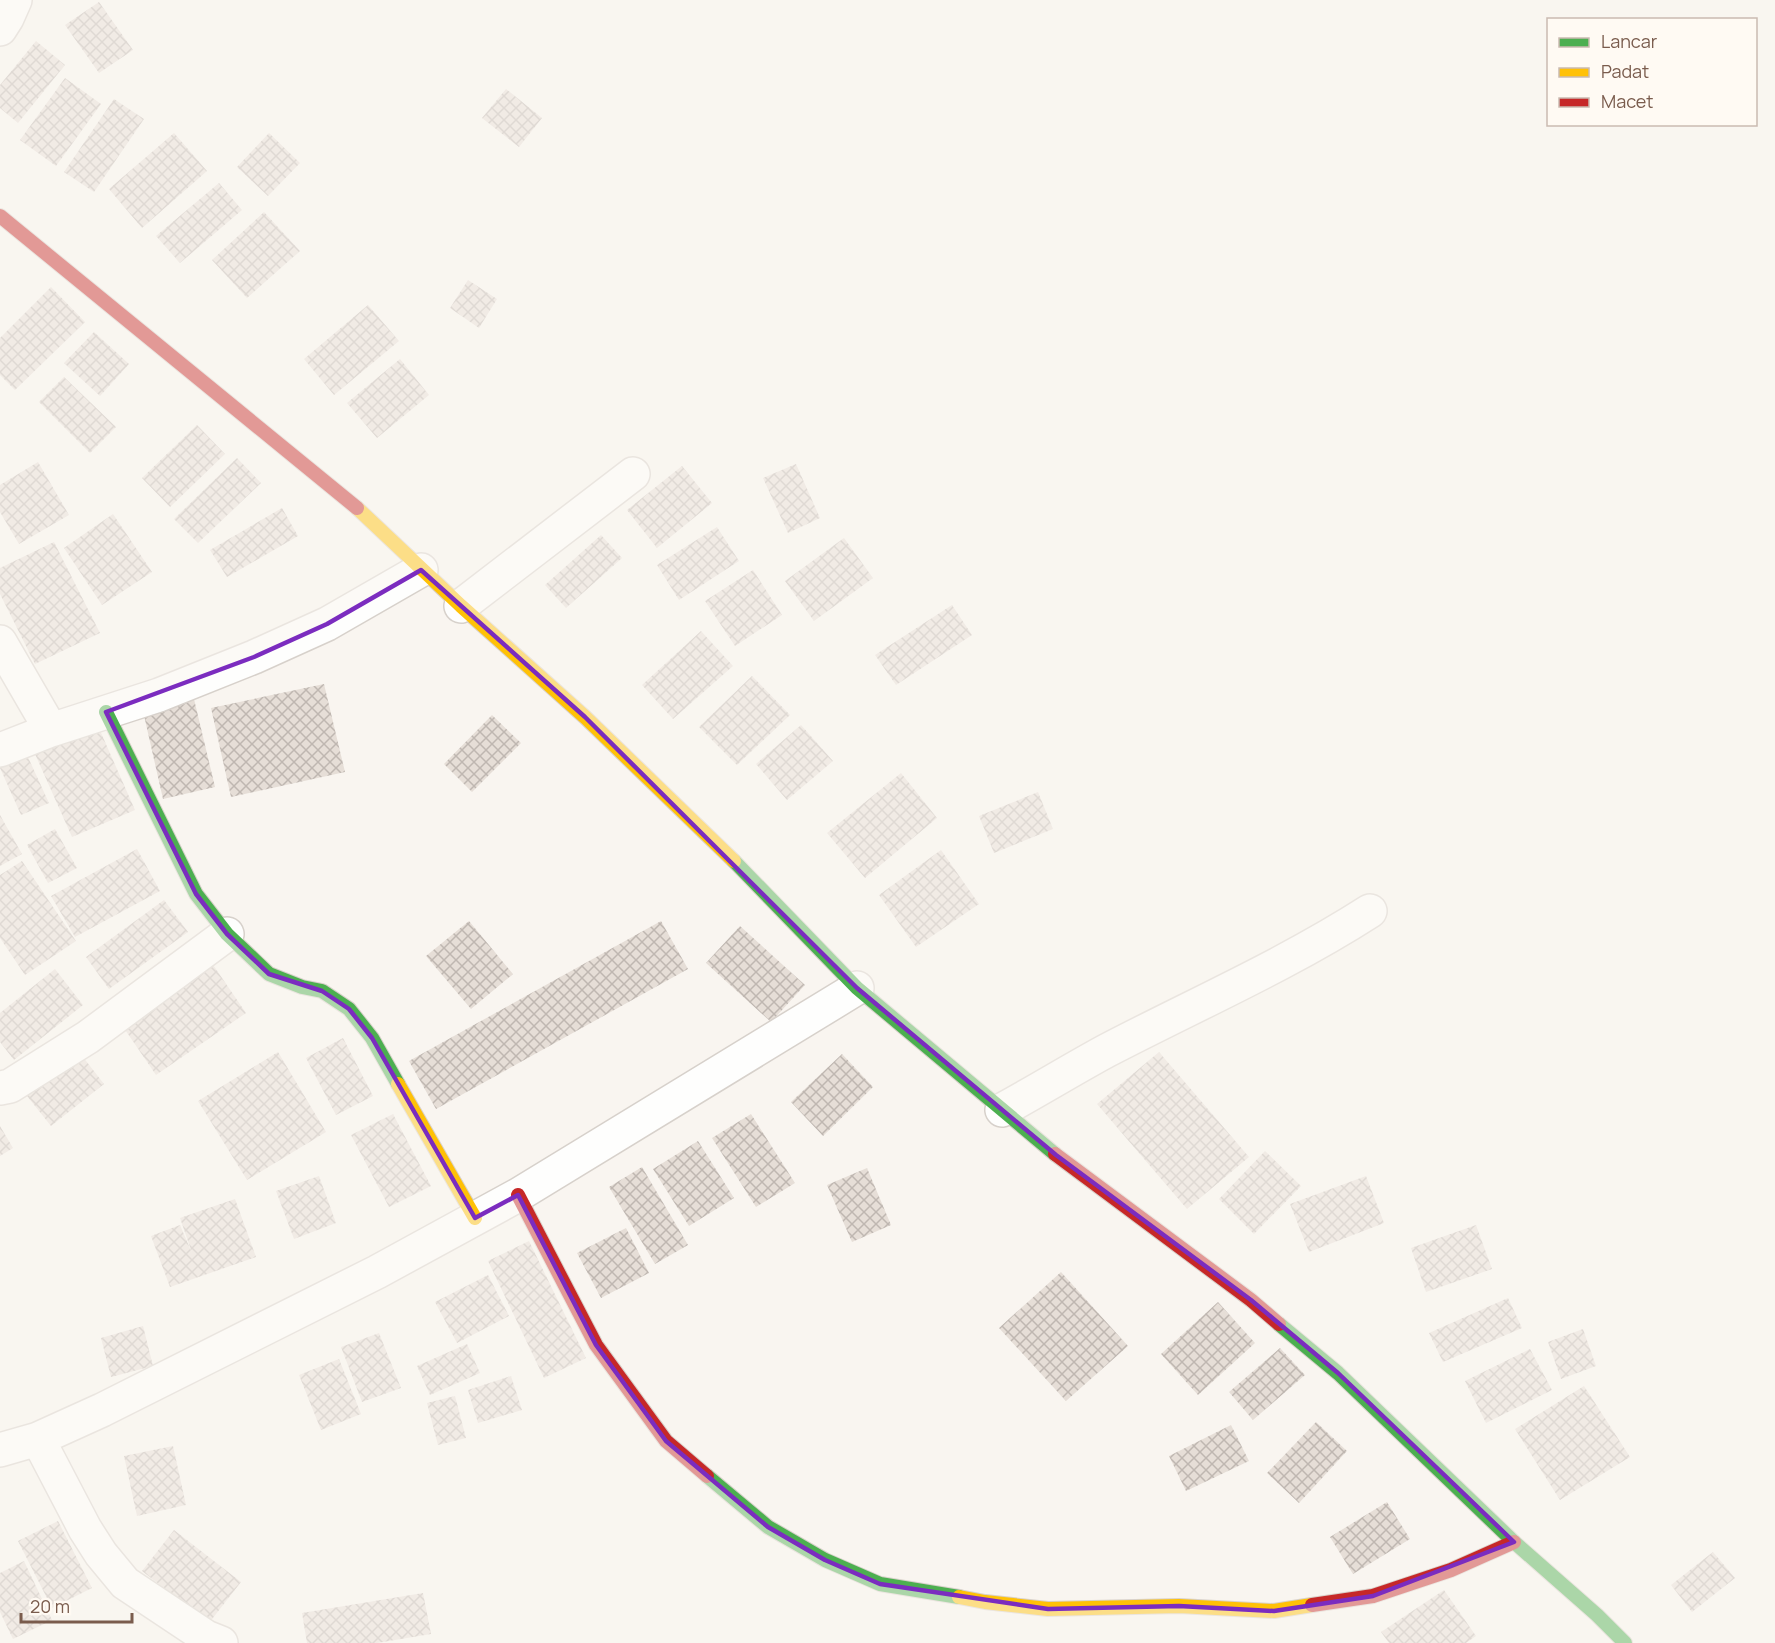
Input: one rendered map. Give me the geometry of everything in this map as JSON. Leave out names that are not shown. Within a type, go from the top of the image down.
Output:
[{"type":"street","points":[[0,29],[8,18],[15,0]]},
{"type":"street","points":[[0,216],[360,511],[421,570],[585,717],[714,841],[857,988],[1056,1155],[1251,1300],[1338,1373],[1514,1542],[1597,1615],[1625,1643]]},
{"type":"street","points":[[461,606],[633,474]]},
{"type":"street","points":[[0,750],[51,730],[159,695],[275,648],[327,624],[421,570]]},
{"type":"street","points":[[0,642],[51,730]]},
{"type":"street","points":[[105,712],[196,894],[227,934],[269,974],[302,987],[322,991],[349,1009],[372,1038],[475,1218]]},
{"type":"street","points":[[1002,1110],[1105,1052],[1212,999],[1338,931],[1370,911]]},
{"type":"street","points":[[0,1088],[10,1086],[88,1037],[227,934]]},
{"type":"street","points":[[0,1450],[38,1439],[102,1410],[377,1272],[518,1195],[857,988]]},
{"type":"street","points":[[518,1195],[596,1345],[666,1441],[768,1527],[825,1560],[880,1584],[985,1602],[1048,1609],[1179,1606],[1274,1611],[1373,1596],[1451,1570],[1514,1542]]},
{"type":"street","points":[[38,1439],[85,1529],[101,1554],[125,1583],[206,1637],[221,1643]]},
{"type":"highlighted area","points":[[421,570],[585,717],[857,988],[1056,1155],[1251,1300],[1338,1373],[1514,1542],[1373,1596],[1274,1611],[1179,1606],[1048,1609],[880,1584],[825,1560],[768,1527],[666,1441],[596,1345],[518,1195],[475,1218],[372,1038],[349,1009],[322,991],[269,974],[227,934],[196,894],[106,712],[254,657],[327,624]]},
{"type":"building","points":[[99,2],[133,50],[99,73],[65,25]]},
{"type":"building","points":[[36,41],[65,65],[18,123],[0,108],[0,85]]},
{"type":"building","points":[[65,78],[101,104],[56,166],[20,140]]},
{"type":"building","points":[[506,89],[542,118],[519,147],[482,118]]},
{"type":"building","points":[[114,99],[144,119],[94,192],[64,172]]},
{"type":"building","points":[[174,133],[207,171],[142,228],[109,189]]},
{"type":"building","points":[[269,133],[300,163],[268,196],[237,167]]},
{"type":"building","points":[[219,183],[242,210],[180,263],[156,236]]},
{"type":"building","points":[[264,212],[300,251],[247,298],[212,260]]},
{"type":"building","points":[[468,280],[497,299],[479,328],[450,308]]},
{"type":"building","points":[[51,287],[85,322],[15,390],[0,375],[0,338]]},
{"type":"building","points":[[368,305],[399,341],[334,395],[304,359]]},
{"type":"building","points":[[94,332],[129,364],[100,396],[64,363]]},
{"type":"building","points":[[400,359],[429,395],[377,438],[347,403]]},
{"type":"building","points":[[64,377],[116,427],[90,453],[39,402]]},
{"type":"building","points":[[197,425],[225,454],[170,507],[142,478]]},
{"type":"building","points":[[237,458],[261,483],[198,543],[174,519]]},
{"type":"building","points":[[38,462],[69,515],[19,544],[0,512],[0,485]]},
{"type":"building","points":[[796,464],[820,518],[788,533],[763,478]]},
{"type":"building","points":[[682,466],[712,503],[657,548],[627,510]]},
{"type":"building","points":[[282,508],[298,536],[227,577],[210,550]]},
{"type":"building","points":[[113,514],[152,572],[102,605],[64,548]]},
{"type":"building","points":[[717,527],[739,561],[679,600],[657,565]]},
{"type":"building","points":[[601,535],[622,558],[566,608],[545,585]]},
{"type":"building","points":[[844,538],[873,578],[814,621],[785,581]]},
{"type":"building","points":[[54,542],[100,633],[35,664],[0,594],[0,568]]},
{"type":"building","points":[[753,570],[782,615],[735,646],[705,601]]},
{"type":"building","points":[[952,605],[972,635],[896,685],[875,655]]},
{"type":"building","points":[[701,631],[733,666],[673,719],[642,685]]},
{"type":"building","points":[[752,676],[790,715],[737,765],[699,727]]},
{"type":"building","points":[[324,684],[345,772],[231,797],[211,708]]},
{"type":"building","points":[[194,699],[215,787],[163,799],[143,711]]},
{"type":"building","points":[[492,715],[521,743],[472,792],[444,764]]},
{"type":"building","points":[[801,725],[833,761],[787,800],[756,764]]},
{"type":"building","points":[[98,726],[135,810],[72,837],[35,754]]},
{"type":"building","points":[[27,755],[49,803],[21,815],[0,768]]},
{"type":"building","points":[[901,773],[937,818],[865,878],[827,833]]},
{"type":"building","points":[[1038,792],[1053,829],[994,853],[979,816]]},
{"type":"building","points":[[0,815],[22,854],[0,866]]},
{"type":"building","points":[[55,829],[77,868],[48,883],[27,845]]},
{"type":"building","points":[[137,849],[160,891],[75,937],[51,896]]},
{"type":"building","points":[[941,850],[979,904],[916,947],[879,895]]},
{"type":"building","points":[[22,861],[76,941],[25,975],[0,938],[0,875]]},
{"type":"building","points":[[164,900],[188,932],[109,989],[86,957]]},
{"type":"building","points":[[469,921],[513,974],[471,1009],[426,956]]},
{"type":"building","points":[[661,921],[688,969],[436,1109],[409,1061]]},
{"type":"building","points":[[740,926],[805,985],[771,1022],[706,963]]},
{"type":"building","points":[[207,956],[246,1013],[156,1075],[117,1018]]},
{"type":"building","points":[[55,969],[83,1005],[14,1060],[0,1042],[0,1013]]},
{"type":"building","points":[[343,1038],[373,1096],[336,1115],[306,1058]]},
{"type":"building","points":[[76,1048],[104,1084],[51,1126],[23,1091]]},
{"type":"building","points":[[278,1052],[326,1132],[247,1180],[198,1101]]},
{"type":"building","points":[[1159,1052],[1249,1157],[1187,1209],[1097,1104]]},
{"type":"building","points":[[842,1054],[873,1087],[823,1136],[791,1102]]},
{"type":"building","points":[[393,1114],[431,1186],[389,1207],[351,1135]]},
{"type":"building","points":[[751,1114],[795,1183],[756,1207],[712,1138]]},
{"type":"building","points":[[0,1126],[13,1148],[0,1156]]},
{"type":"building","points":[[698,1141],[734,1198],[689,1226],[653,1169]]},
{"type":"building","points":[[1265,1151],[1301,1186],[1254,1234],[1219,1199]]},
{"type":"building","points":[[642,1167],[688,1245],[655,1264],[609,1187]]},
{"type":"building","points":[[867,1168],[891,1225],[852,1242],[827,1185]]},
{"type":"building","points":[[319,1176],[336,1223],[294,1239],[276,1191]]},
{"type":"building","points":[[1366,1176],[1384,1223],[1309,1252],[1290,1204]]},
{"type":"building","points":[[235,1199],[256,1257],[170,1287],[151,1236],[180,1225],[192,1253],[180,1218]]},
{"type":"building","points":[[1476,1225],[1492,1269],[1426,1292],[1411,1248]]},
{"type":"building","points":[[626,1228],[649,1273],[601,1298],[577,1253]]},
{"type":"building","points":[[529,1241],[586,1358],[544,1378],[488,1261]]},
{"type":"building","points":[[1061,1272],[1128,1346],[1066,1401],[999,1328]]},
{"type":"building","points":[[488,1275],[509,1316],[457,1343],[435,1302]]},
{"type":"building","points":[[1508,1298],[1522,1328],[1443,1362],[1429,1333]]},
{"type":"building","points":[[1218,1302],[1255,1343],[1198,1395],[1161,1354]]},
{"type":"building","points":[[143,1326],[153,1366],[111,1377],[101,1338]]},
{"type":"building","points":[[1583,1329],[1596,1366],[1561,1379],[1548,1342]]},
{"type":"building","points":[[379,1333],[401,1388],[362,1402],[341,1347]]},
{"type":"building","points":[[467,1344],[480,1373],[430,1395],[417,1366]]},
{"type":"building","points":[[1280,1348],[1305,1375],[1253,1420],[1229,1392]]},
{"type":"building","points":[[1530,1349],[1552,1390],[1486,1423],[1465,1381]]},
{"type":"building","points":[[339,1359],[361,1414],[321,1430],[299,1375]]},
{"type":"building","points":[[511,1376],[522,1410],[478,1423],[468,1390]]},
{"type":"building","points":[[1584,1386],[1630,1457],[1560,1500],[1515,1429]]},
{"type":"building","points":[[455,1396],[466,1438],[438,1445],[427,1403]]},
{"type":"building","points":[[1316,1422],[1347,1451],[1299,1503],[1267,1473]]},
{"type":"building","points":[[1231,1425],[1249,1461],[1186,1491],[1169,1456]]},
{"type":"building","points":[[173,1446],[186,1505],[137,1516],[124,1456]]},
{"type":"building","points":[[1387,1502],[1410,1539],[1353,1574],[1330,1537]]},
{"type":"building","points":[[58,1521],[92,1588],[52,1608],[18,1541]]},
{"type":"building","points":[[174,1530],[241,1582],[209,1623],[142,1571]]},
{"type":"building","points":[[1713,1552],[1735,1578],[1692,1612],[1671,1585]]},
{"type":"building","points":[[24,1561],[52,1620],[13,1639],[0,1612],[0,1573]]},
{"type":"building","points":[[1444,1590],[1476,1636],[1466,1643],[1389,1643],[1381,1632]]},
{"type":"building","points":[[423,1593],[431,1634],[377,1643],[307,1643],[302,1613]]},
{"type":"traffic: fast","points":[[106,712],[196,894],[227,934],[269,974],[302,987],[322,991],[349,1009],[372,1038],[398,1084]]},
{"type":"traffic: fast","points":[[734,861],[857,988],[1055,1154]]},
{"type":"traffic: fast","points":[[1279,1324],[1338,1373],[1514,1542],[1597,1615],[1625,1643]]},
{"type":"traffic: fast","points":[[707,1476],[768,1527],[825,1560],[880,1584],[959,1597]]},
{"type":"traffic: slow","points":[[357,508],[461,606],[585,717],[734,861]]},
{"type":"traffic: slow","points":[[398,1084],[475,1218]]},
{"type":"traffic: slow","points":[[959,1597],[1048,1609],[1179,1606],[1274,1611],[1312,1605]]},
{"type":"traffic: jam","points":[[0,216],[357,508]]},
{"type":"traffic: jam","points":[[1055,1154],[1251,1300],[1279,1324]]},
{"type":"traffic: jam","points":[[518,1195],[596,1345],[666,1441],[707,1476]]},
{"type":"traffic: jam","points":[[1312,1605],[1373,1596],[1451,1570],[1514,1542]]}]
